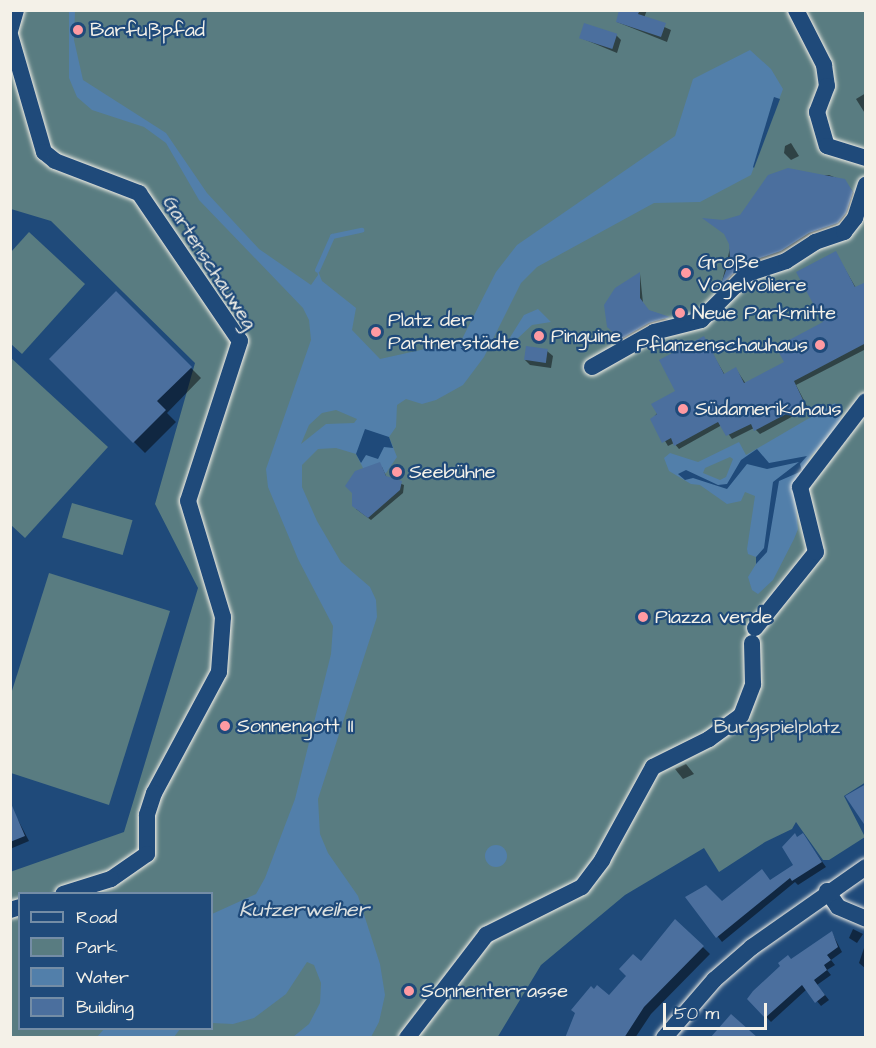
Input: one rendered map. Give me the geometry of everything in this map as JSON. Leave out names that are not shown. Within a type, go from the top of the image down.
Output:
[{"type":"street","name":"Gartenschauweg","points":[[16,10],[10,33],[44,152],[55,161],[139,193],[240,341],[188,506],[223,618],[216,681],[154,793],[147,815],[147,854],[111,879],[69,892]]},
{"type":"street","points":[[796,10],[824,65],[827,86],[817,112],[827,146],[866,158]]},
{"type":"street","points":[[592,367],[654,332],[701,320],[747,274],[786,261],[815,242],[844,232],[855,218],[864,189]]},
{"type":"street","points":[[407,1038],[486,935],[582,887],[602,860],[653,767],[709,739],[741,716],[753,684],[754,636],[816,552],[800,487],[866,401]]},
{"type":"street","points":[[664,1038],[714,980],[780,923],[866,867]]},
{"type":"street","points":[[827,891],[838,907],[866,919]]},
{"type":"green space","name":"Burgspielplatz","points":[[11,11],[865,11],[866,782],[844,796],[865,837],[829,860],[823,860],[796,822],[792,829],[765,842],[719,872],[704,848],[625,895],[541,965],[497,1038],[11,1037],[10,872],[124,832],[198,588],[155,504],[195,363],[51,221],[11,209]]},
{"type":"green space","points":[[29,232],[85,284],[22,354],[11,344],[11,252]]},
{"type":"green space","points":[[10,357],[108,447],[25,538],[11,525]]},
{"type":"green space","points":[[72,503],[133,520],[123,555],[62,538]]},
{"type":"green space","points":[[49,573],[170,611],[109,805],[11,773],[11,694]]},
{"type":"water","name":"Kutzerweiher","points":[[69,11],[75,11],[74,40],[83,80],[166,133],[207,193],[259,249],[311,285],[318,275],[316,266],[322,281],[356,308],[352,330],[380,359],[461,341],[496,272],[517,245],[675,136],[693,79],[750,50],[771,69],[783,89],[751,175],[700,202],[654,203],[537,267],[521,283],[484,357],[463,385],[436,400],[422,404],[406,399],[397,405],[396,427],[389,437],[397,457],[386,473],[365,472],[356,454],[336,448],[318,449],[302,465],[302,487],[317,521],[341,562],[370,587],[376,600],[377,617],[318,799],[320,834],[328,853],[358,896],[380,964],[385,995],[379,1022],[371,1037],[293,1037],[309,1024],[320,1003],[321,983],[314,965],[307,962],[286,994],[254,1018],[233,1024],[213,1023],[213,914],[256,894],[265,878],[295,799],[331,654],[333,626],[298,559],[268,487],[266,469],[311,340],[309,320],[303,308],[199,200],[166,143],[144,127],[92,110],[77,97],[69,78]],"holes":[[[336,410],[357,419],[354,423],[326,424],[301,444],[309,425],[322,413]]]},
{"type":"water","points":[[538,309],[551,322],[532,325],[516,340],[509,339],[524,315]]},
{"type":"water","points":[[835,403],[841,415],[839,425],[811,456],[794,487],[798,529],[773,580],[758,594],[752,590],[748,577],[756,564],[756,557],[748,554],[747,549],[755,496],[745,492],[741,501],[727,504],[700,485],[691,484],[669,471],[664,458],[670,453],[698,462],[739,442],[746,455]],"holes":[[[730,457],[733,459],[726,477],[720,480],[703,473],[705,468]]]},
{"type":"water","points":[[496,845],[504,848],[507,856],[504,864],[496,867],[488,864],[485,856],[488,848]]},
{"type":"water","points":[[103,1030],[179,1030],[174,1037],[97,1037]]},
{"type":"pier","points":[[774,97],[780,99],[754,168],[753,167]]},
{"type":"pier","name":"Seebühne","points":[[365,429],[389,437],[393,448],[384,447],[378,459],[366,455],[361,463],[356,454]]},
{"type":"pier","points":[[757,449],[769,463],[807,456],[800,464],[802,471],[779,481],[767,552],[756,564],[756,557],[764,548],[773,482],[799,462],[767,469],[747,464],[727,489],[693,478],[685,480],[678,474],[686,470],[718,485],[727,484],[741,460]]},
{"type":"building","points":[[619,10],[640,10],[638,14],[666,23],[661,37],[616,22]]},
{"type":"building","points":[[584,23],[617,34],[612,49],[579,38]]},
{"type":"building","points":[[788,168],[845,179],[853,192],[846,213],[838,223],[809,233],[781,251],[743,264],[720,286],[730,260],[729,244],[724,234],[702,218],[723,220],[740,215],[768,175]]},
{"type":"building","points":[[836,251],[855,287],[866,282],[866,343],[794,381],[805,404],[754,431],[751,424],[726,436],[718,422],[674,446],[671,438],[662,443],[650,419],[657,414],[651,404],[675,391],[659,360],[704,336],[724,374],[736,367],[744,383],[784,362],[776,347],[823,322],[796,272]]},
{"type":"building","points":[[640,272],[640,298],[649,310],[670,317],[649,323],[621,339],[607,327],[604,305],[615,288]]},
{"type":"building","points":[[116,291],[192,367],[157,401],[166,410],[133,443],[49,359]]},
{"type":"building","points":[[526,346],[548,349],[546,363],[524,360]]},
{"type":"building","points":[[380,462],[386,476],[402,481],[400,490],[368,518],[352,506],[352,493],[345,486],[355,471]]},
{"type":"building","points":[[866,784],[866,827],[845,796]]},
{"type":"building","points":[[10,801],[25,836],[10,842]]},
{"type":"building","points":[[795,833],[797,837],[803,833],[822,862],[792,881],[790,878],[716,938],[685,897],[706,885],[722,901],[762,869],[770,880],[793,865],[782,847]]},
{"type":"building","points":[[675,919],[704,946],[644,1007],[624,1038],[565,1038],[575,1013],[571,1010],[591,986],[594,989],[597,985],[609,995],[626,976],[619,969],[633,954],[641,961]]},
{"type":"building","points":[[832,931],[838,947],[827,955],[831,960],[824,965],[827,970],[814,980],[825,995],[815,1003],[802,985],[765,1018],[747,999],[753,991],[780,966],[778,963],[788,955],[791,959]]},
{"type":"building","points":[[731,1014],[758,1038],[710,1038]]},
{"type":"waterway","points":[[317,270],[332,236],[361,230]]},
{"type":"place","name":"Barfußpfad","points":[[78,30]]},
{"type":"place","name":"Große Vogelvoliere","points":[[686,273]]},
{"type":"place","name":"Neue Parkmitte","points":[[680,313]]},
{"type":"place","name":"Platz der Partnerstädte","points":[[376,332]]},
{"type":"place","name":"Pinguine","points":[[539,336]]},
{"type":"place","name":"Pflanzenschauhaus","points":[[820,345]]},
{"type":"place","name":"Südamerikahaus","points":[[683,409]]},
{"type":"place","name":"Seebühne","points":[[397,472]]},
{"type":"place","name":"Piazza verde","points":[[643,617]]},
{"type":"place","name":"Sonnengott II","points":[[225,726]]},
{"type":"place","name":"Sonnenterrasse","points":[[409,991]]}]
